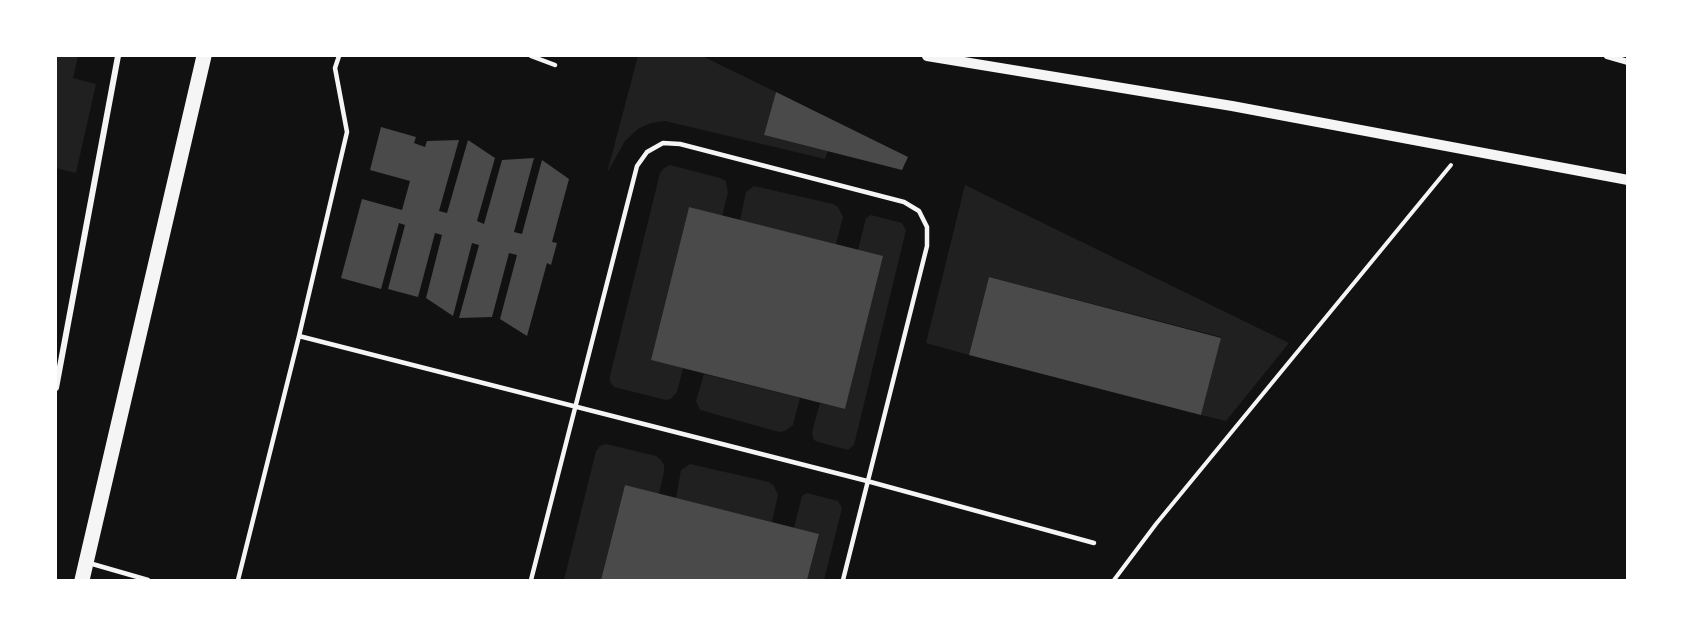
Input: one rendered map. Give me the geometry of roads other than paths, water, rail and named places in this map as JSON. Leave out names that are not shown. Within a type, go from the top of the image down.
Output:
[{"type":"main road","points":[[82,580],[204,56]]},
{"type":"street","points":[[56,388],[118,56]]},
{"type":"street","points":[[927,56],[1232,106],[1628,180]]},
{"type":"street","points":[[1607,56],[1628,62]]},
{"type":"lane","points":[[238,580],[347,132],[336,68],[339,56]]},
{"type":"lane","points":[[531,56],[555,65]]},
{"type":"lane","points":[[531,580],[637,166],[647,152],[663,143],[680,144],[904,202],[919,211],[927,227],[927,246],[843,580]]},
{"type":"lane","points":[[299,336],[867,481],[1094,543]]},
{"type":"lane","points":[[86,563],[148,580]]}]
